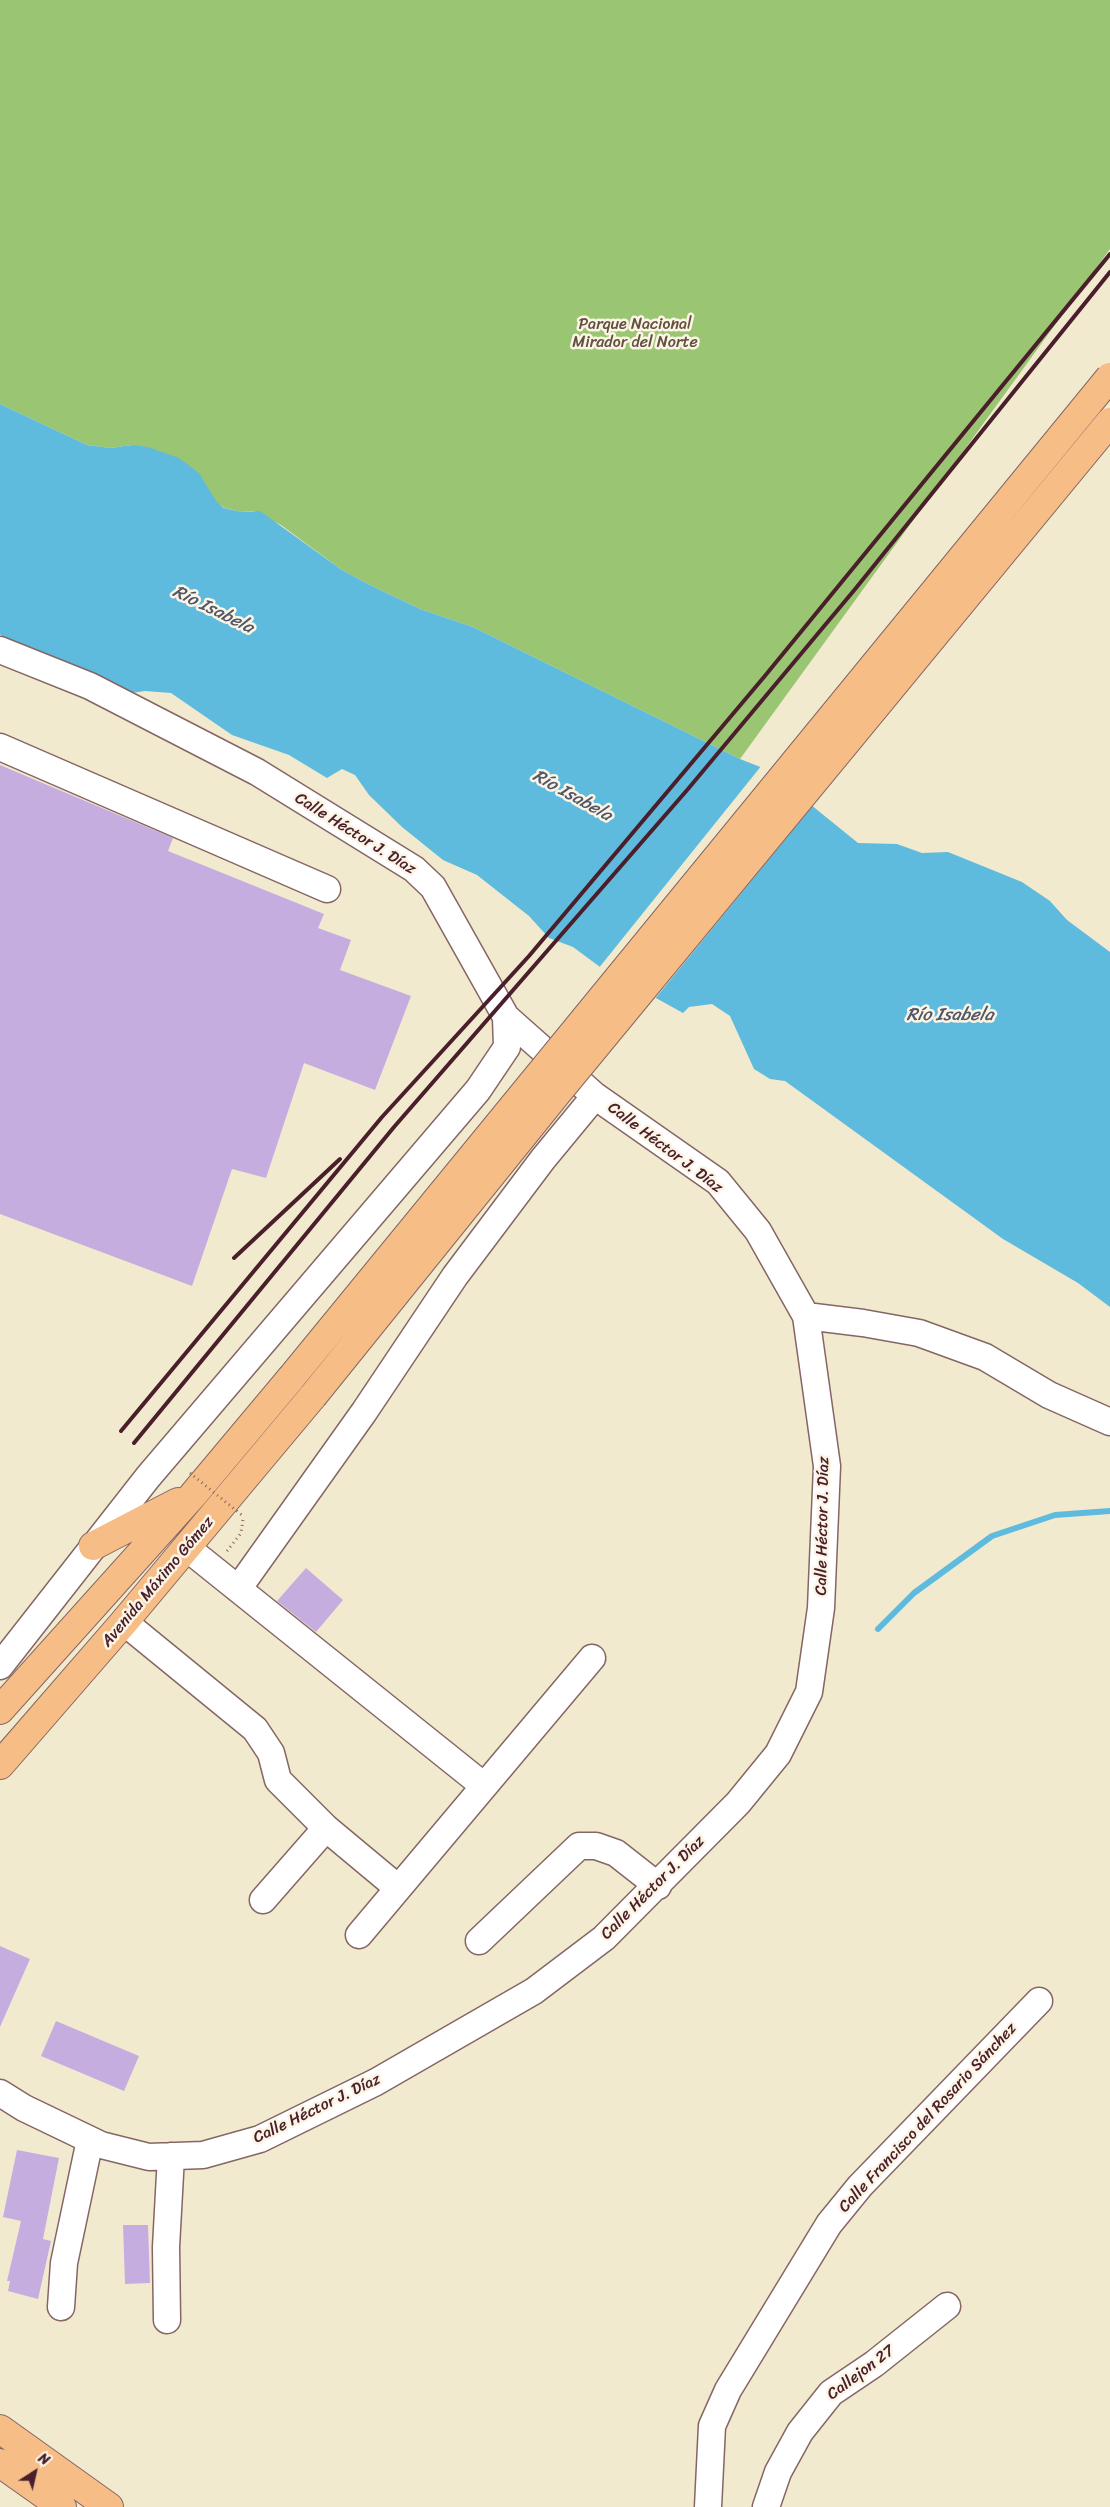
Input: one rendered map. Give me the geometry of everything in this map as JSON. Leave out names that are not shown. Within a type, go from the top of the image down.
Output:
[{"type":"main road","name":"Avenida Máximo Gómez","points":[[0,1710],[191,1484],[291,1378],[1110,377]]},
{"type":"main road","name":"Avenida Máximo Gómez","points":[[0,1766],[187,1548],[313,1396],[558,1092],[1110,422]]},
{"type":"main road","points":[[93,1546],[191,1484]]},
{"type":"main road","points":[[0,2429],[109,2507]]},
{"type":"main road","points":[[0,2463],[62,2507]]},
{"type":"street","name":"Calle Héctor J. Díaz","points":[[0,650],[90,686],[257,772],[414,869],[433,887],[506,1017],[595,1096],[718,1182],[758,1231],[806,1316],[827,1466],[821,1608],[809,1692],[778,1754],[738,1802],[658,1886],[604,1938],[534,1991],[376,2082],[260,2139],[203,2155],[149,2157],[101,2145],[24,2108],[0,2093]]},
{"type":"street","points":[[0,748],[327,889]]},
{"type":"street","points":[[0,1666],[161,1462],[478,1090],[507,1047],[506,1017]]},
{"type":"street","points":[[238,1589],[364,1412],[455,1276],[543,1159],[595,1096]]},
{"type":"street","points":[[806,1316],[919,1333],[985,1357],[1049,1395],[1110,1422]]},
{"type":"street","points":[[187,1548],[484,1786]]},
{"type":"street","points":[[124,1622],[254,1729],[271,1753],[278,1780],[326,1828],[398,1888]]},
{"type":"street","points":[[359,1935],[592,1658]]},
{"type":"street","points":[[263,1900],[326,1828]]},
{"type":"street","points":[[479,1941],[579,1846],[596,1846],[616,1853],[658,1886]]},
{"type":"street","name":"Calle Francisco del Rosario Sánchez","points":[[708,2507],[712,2426],[728,2390],[829,2224],[866,2179],[1039,2002]]},
{"type":"street","points":[[61,2307],[64,2263],[90,2140]]},
{"type":"street","points":[[167,2320],[166,2247],[171,2156]]},
{"type":"street","name":"Callejon 27","points":[[766,2507],[778,2472],[800,2432],[830,2393],[874,2364],[947,2306]]},
{"type":"path","points":[[191,1484],[243,1516],[241,1533]]},
{"type":"green space","name":"Parque Nacional Mirador del Norte","points":[[0,0],[1110,0],[1110,249],[740,759],[473,627],[420,609],[368,584],[342,570],[281,525],[254,511],[242,512],[225,508],[132,445],[110,448],[87,445],[0,404]]},
{"type":"water","name":"Río Isabela","points":[[0,404],[87,445],[110,448],[132,445],[148,447],[179,458],[199,473],[216,501],[224,508],[242,512],[260,511],[342,570],[368,584],[420,609],[473,627],[740,759],[768,770],[858,843],[897,844],[922,853],[948,852],[1022,882],[1050,901],[1067,920],[1110,952],[1110,1307],[1078,1283],[1003,1239],[785,1081],[770,1079],[754,1069],[730,1016],[712,1004],[689,1007],[683,1013],[600,967],[573,947],[549,938],[529,916],[477,875],[443,860],[402,827],[369,795],[355,775],[342,769],[327,778],[289,755],[232,735],[171,693],[145,691],[117,695],[8,644],[0,634]]},
{"type":"pier","points":[[762,765],[770,768],[814,804],[654,1000],[598,969]]},
{"type":"building","points":[[0,765],[173,838],[168,851],[324,914],[318,928],[351,940],[340,970],[411,996],[375,1090],[304,1063],[266,1178],[232,1169],[192,1286],[0,1214]]},
{"type":"building","points":[[306,1568],[343,1600],[316,1632],[277,1601]]},
{"type":"building","points":[[0,1946],[30,1959],[0,2027]]},
{"type":"building","points":[[56,2021],[139,2056],[124,2091],[41,2056]]},
{"type":"building","points":[[17,2150],[59,2158],[43,2239],[51,2241],[38,2299],[8,2291],[10,2281],[7,2281],[21,2221],[3,2217]]},
{"type":"building","points":[[123,2225],[148,2225],[150,2283],[125,2284]]},
{"type":"waterway","points":[[878,1629],[914,1593],[992,1536],[1055,1515],[1110,1511]]},
{"type":"railway","points":[[121,1431],[382,1117],[529,956],[764,677],[1110,254]]},
{"type":"railway","points":[[134,1443],[394,1127],[688,789],[856,588],[1110,272]]},
{"type":"railway","points":[[234,1258],[340,1159]]}]
